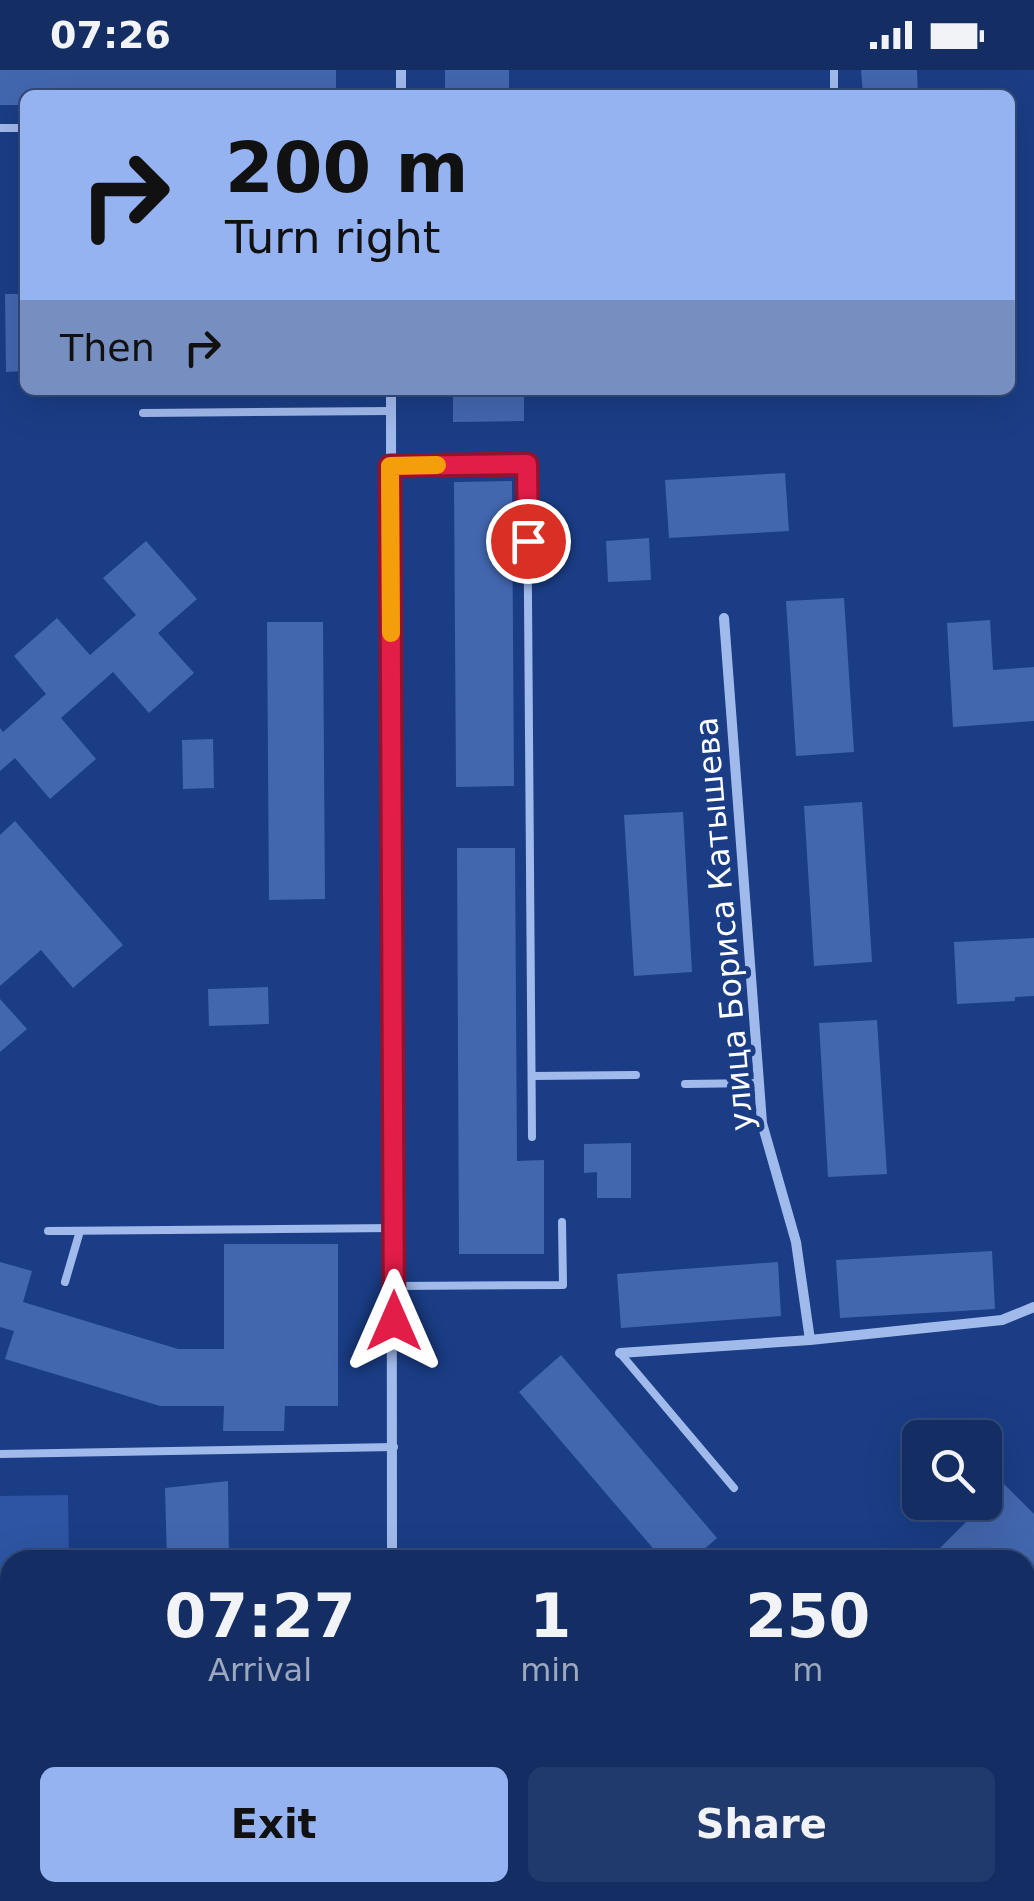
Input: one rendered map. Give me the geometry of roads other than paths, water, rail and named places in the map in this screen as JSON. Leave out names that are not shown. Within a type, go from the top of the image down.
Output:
[{"type":"street","points":[[391,395],[395,1356],[392,1550]]},
{"type":"street","name":"улица Бориса Катышева","points":[[724,618],[762,1123],[796,1242],[810,1340]]},
{"type":"street","points":[[620,1354],[1002,1320],[1034,1307]]},
{"type":"lane","points":[[143,412],[390,411]]},
{"type":"lane","points":[[390,466],[527,464],[532,1136]]},
{"type":"lane","points":[[532,1076],[636,1075]]},
{"type":"lane","points":[[685,1084],[759,1084]]},
{"type":"lane","points":[[394,1286],[563,1284],[562,1222]]},
{"type":"lane","points":[[48,1232],[394,1228]]},
{"type":"lane","points":[[65,1282],[80,1231]]},
{"type":"lane","points":[[620,1354],[734,1488]]},
{"type":"lane","points":[[0,1454],[394,1447]]}]
